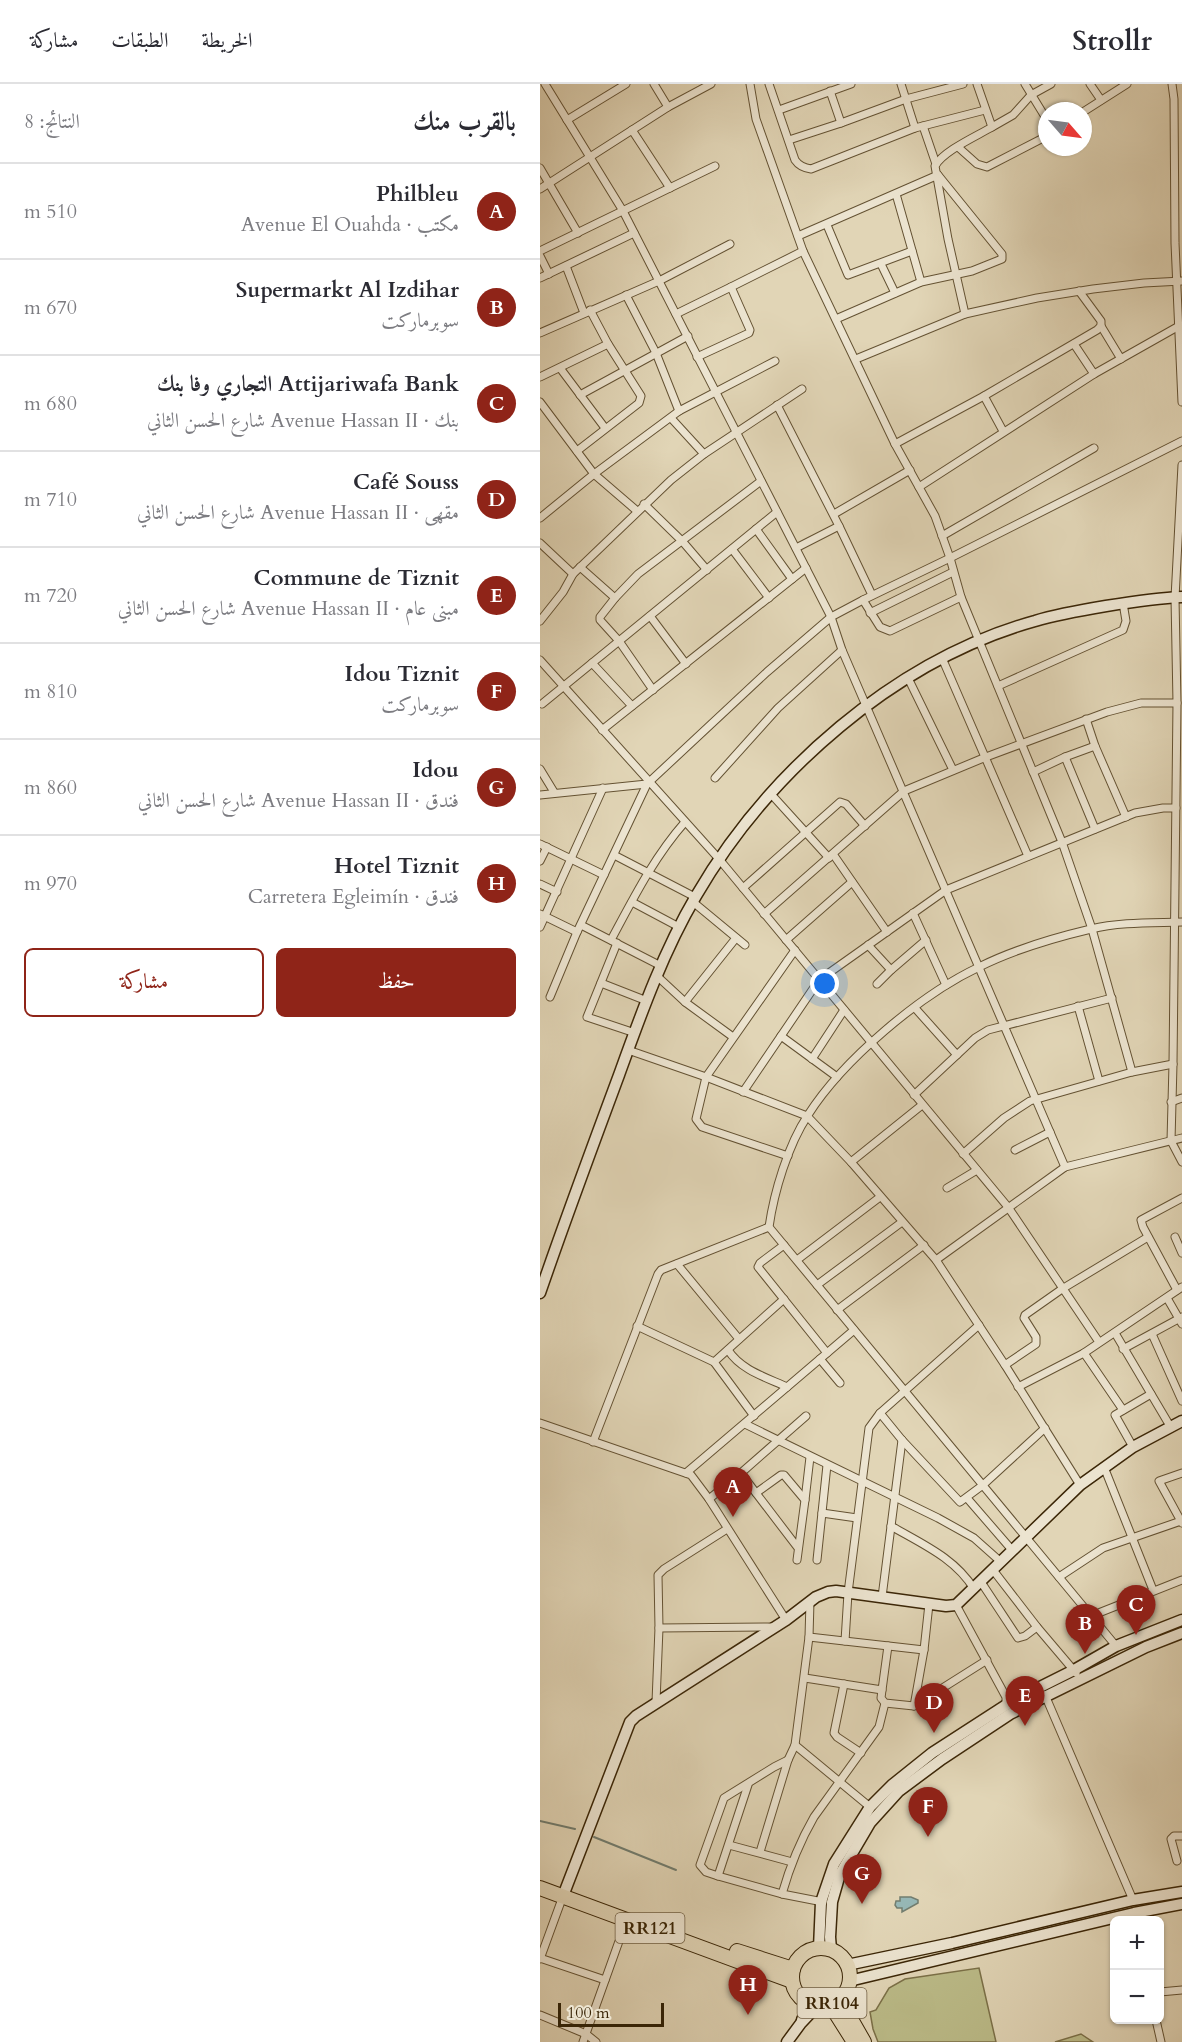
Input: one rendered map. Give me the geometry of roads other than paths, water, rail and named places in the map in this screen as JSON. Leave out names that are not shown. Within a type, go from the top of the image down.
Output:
[{"type":"highway","name":"RR121","points":[[540,1880],[580,1899],[729,1948],[793,1975]]},
{"type":"highway","name":"RR121","points":[[540,1888],[565,1893]]},
{"type":"highway","name":"RR104","points":[[825,1949],[843,1958],[847,1965],[849,1981],[825,2002],[798,1994],[793,1975],[801,1956],[809,1950],[825,1949]]},
{"type":"highway","points":[[825,2002],[854,2042]]},
{"type":"highway","points":[[825,2002],[852,2021],[864,2042]]},
{"type":"street","points":[[540,88],[545,84],[623,211],[831,617],[842,650],[1065,1167]]},
{"type":"street","points":[[567,120],[626,84]]},
{"type":"street","points":[[654,84],[668,107]]},
{"type":"street","points":[[540,189],[668,107],[711,84]]},
{"type":"street","points":[[750,84],[756,119],[803,251],[895,444],[935,516],[961,597],[1062,842],[1092,929],[1132,1072]]},
{"type":"street","points":[[769,84],[795,160],[802,167],[811,169],[919,127],[985,110]]},
{"type":"street","points":[[778,110],[851,84]]},
{"type":"street","points":[[901,84],[936,164],[941,202],[965,314]]},
{"type":"street","points":[[789,140],[906,99],[963,84]]},
{"type":"street","points":[[977,84],[992,127]]},
{"type":"street","points":[[1025,84],[1038,106]]},
{"type":"street","points":[[936,164],[958,147],[1013,115],[1031,95],[1051,84]]},
{"type":"street","points":[[1090,84],[1101,100]]},
{"type":"street","points":[[1092,106],[1127,84]]},
{"type":"street","points":[[1172,84],[1179,164],[1179,326],[1182,402]]},
{"type":"street","points":[[830,91],[841,123]]},
{"type":"street","points":[[632,130],[670,188]]},
{"type":"street","points":[[958,147],[977,164],[987,167],[1038,141]]},
{"type":"street","points":[[540,251],[715,166]]},
{"type":"street","points":[[540,168],[578,232]]},
{"type":"street","points":[[798,236],[938,175]]},
{"type":"street","points":[[836,319],[921,282],[972,271],[1002,259],[1002,254],[938,175]]},
{"type":"street","points":[[896,194],[921,282]]},
{"type":"street","points":[[827,225],[847,275],[851,276],[912,251]]},
{"type":"street","points":[[540,278],[634,233]]},
{"type":"street","points":[[540,333],[659,281],[730,244]]},
{"type":"street","points":[[676,314],[803,251]]},
{"type":"street","points":[[540,256],[549,274]]},
{"type":"street","points":[[881,264],[895,293]]},
{"type":"street","points":[[566,266],[587,311],[641,396],[641,400],[577,451]]},
{"type":"street","points":[[856,359],[965,314],[1079,291],[1179,281]]},
{"type":"street","points":[[698,357],[749,333],[750,330],[730,287]]},
{"type":"street","points":[[1079,291],[1101,321],[1101,326],[1121,359]]},
{"type":"street","points":[[626,295],[656,353],[679,411]]},
{"type":"street","points":[[895,444],[984,396],[1101,326]]},
{"type":"street","points":[[919,487],[1094,374],[1179,326]]},
{"type":"street","points":[[580,395],[688,336]]},
{"type":"street","points":[[540,377],[608,344]]},
{"type":"street","points":[[1074,344],[1094,374]]},
{"type":"street","points":[[540,518],[594,474],[679,411],[775,361]]},
{"type":"street","points":[[560,368],[605,428]]},
{"type":"street","points":[[540,621],[563,592],[573,574],[671,480],[704,454],[802,389]]},
{"type":"street","points":[[984,396],[1003,431]]},
{"type":"street","points":[[540,402],[594,474],[637,511]]},
{"type":"street","points":[[777,405],[834,514],[872,595]]},
{"type":"street","points":[[670,418],[704,454]]},
{"type":"street","points":[[550,997],[577,932],[648,783],[732,702],[831,617],[1182,441]]},
{"type":"street","points":[[942,536],[1094,448]]},
{"type":"street","points":[[1182,465],[1176,808],[1178,922],[1171,1102],[1171,1141],[1182,1162]]},
{"type":"street","points":[[834,514],[910,470]]},
{"type":"street","points":[[653,690],[600,617],[639,574],[761,482]]},
{"type":"street","points":[[644,504],[683,542],[706,570]]},
{"type":"street","points":[[542,704],[777,512]]},
{"type":"street","points":[[796,548],[839,525]]},
{"type":"street","points":[[756,529],[792,579]]},
{"type":"street","points":[[540,543],[573,574]]},
{"type":"street","points":[[732,549],[768,598]]},
{"type":"street","points":[[580,567],[615,598]]},
{"type":"street","points":[[602,730],[806,568]]},
{"type":"street","points":[[870,613],[953,572]]},
{"type":"street","points":[[863,600],[880,627],[890,631],[961,597]]},
{"type":"street","points":[[540,1293],[634,1033],[679,927],[719,859],[789,773],[867,705],[942,658],[979,641],[1036,620],[1123,603],[1179,598]]},
{"type":"street","points":[[998,686],[1123,630],[1126,621],[1123,603]]},
{"type":"street","points":[[650,616],[686,664]]},
{"type":"street","points":[[715,778],[778,708],[842,650]]},
{"type":"street","points":[[942,658],[1028,856]]},
{"type":"street","points":[[540,660],[648,783],[719,859],[977,1170],[1008,1208],[1099,1342]]},
{"type":"street","points":[[592,663],[632,706]]},
{"type":"street","points":[[908,678],[953,770]]},
{"type":"street","points":[[764,914],[904,791],[986,757],[1086,720],[1141,703],[1177,703]]},
{"type":"street","points":[[1086,720],[1126,817]]},
{"type":"street","points":[[1033,772],[1095,746]]},
{"type":"street","points":[[1065,757],[1095,829]]},
{"type":"street","points":[[540,769],[554,792]]},
{"type":"street","points":[[540,795],[648,783]]},
{"type":"street","points":[[540,927],[542,916],[557,892],[603,788]]},
{"type":"street","points":[[771,794],[831,856],[887,932]]},
{"type":"street","points":[[743,888],[840,802],[846,804],[865,826]]},
{"type":"street","points":[[744,1092],[819,980],[946,890],[1126,817],[1147,810],[1176,808]]},
{"type":"street","points":[[634,1033],[587,1017],[614,942],[632,902],[648,873],[685,822]]},
{"type":"street","points":[[540,861],[544,845],[604,875]]},
{"type":"street","points":[[614,855],[694,899],[745,945]]},
{"type":"street","points":[[786,940],[852,882]]},
{"type":"street","points":[[540,884],[557,892]]},
{"type":"street","points":[[632,902],[679,927]]},
{"type":"street","points":[[913,913],[946,985]]},
{"type":"street","points":[[542,916],[577,932]]},
{"type":"street","points":[[769,1227],[788,1156],[807,1116],[837,1077],[871,1042],[915,1008],[946,985],[979,967],[1024,949],[1092,929],[1130,924],[1178,922]]},
{"type":"street","points":[[581,925],[614,942],[659,971],[685,1002],[733,1037]]},
{"type":"street","points":[[685,1002],[736,938]]},
{"type":"street","points":[[877,984],[891,969],[926,940]]},
{"type":"street","points":[[868,945],[891,969]]},
{"type":"street","points":[[788,1156],[702,1127],[696,1119],[696,1112],[706,1077],[795,950]]},
{"type":"street","points":[[601,983],[647,1001]]},
{"type":"street","points":[[914,1095],[975,1038],[988,1030],[1112,998]]},
{"type":"street","points":[[1078,1006],[1099,1081]]},
{"type":"street","points":[[915,1008],[957,1055]]},
{"type":"street","points":[[812,1059],[844,1010]]},
{"type":"street","points":[[781,1036],[837,1077]]},
{"type":"street","points":[[628,1050],[807,1116],[851,1162],[936,1260],[1080,1485]]},
{"type":"street","points":[[963,1154],[1004,1118],[1035,1099],[1132,1072],[1173,1064]]},
{"type":"street","points":[[1171,1102],[1182,1098]]},
{"type":"street","points":[[851,1162],[922,1105]]},
{"type":"street","points":[[1015,1150],[1050,1132]]},
{"type":"street","points":[[936,1260],[1065,1167],[1182,1138]]},
{"type":"street","points":[[948,1188],[977,1170]]},
{"type":"street","points":[[797,1260],[880,1197]]},
{"type":"street","points":[[1018,1387],[1084,1353],[1179,1289],[1141,1222],[1142,1218],[1182,1198]]},
{"type":"street","points":[[817,1285],[902,1222]]},
{"type":"street","points":[[769,1227],[1116,1646]]},
{"type":"street","points":[[593,1442],[661,1270],[769,1227]]},
{"type":"street","points":[[1005,1365],[1036,1344],[1036,1337],[1024,1318],[1025,1315],[1062,1289],[1148,1237]]},
{"type":"street","points":[[1175,1237],[1182,1253]]},
{"type":"street","points":[[784,1245],[758,1267],[827,1353]]},
{"type":"street","points":[[837,1310],[924,1245]]},
{"type":"street","points":[[677,1264],[739,1339]]},
{"type":"street","points":[[1123,1349],[1181,1320],[1167,1298]]},
{"type":"street","points":[[714,1362],[784,1299]]},
{"type":"street","points":[[845,1641],[848,1593],[869,1428],[879,1413],[979,1325]]},
{"type":"street","points":[[638,1326],[714,1362],[754,1416]]},
{"type":"street","points":[[686,1473],[854,1330]]},
{"type":"street","points":[[1115,1333],[1170,1426]]},
{"type":"street","points":[[1152,1334],[1182,1401]]},
{"type":"street","points":[[728,1350],[743,1367],[787,1387]]},
{"type":"street","points":[[1084,1353],[1123,1410]]},
{"type":"street","points":[[820,1359],[840,1383]]},
{"type":"street","points":[[1133,1447],[1115,1417],[1151,1394]]},
{"type":"street","points":[[879,1413],[958,1501],[962,1502],[1045,1428]]},
{"type":"street","points":[[710,1499],[806,1416]]},
{"type":"street","points":[[605,1980],[540,1958],[630,1722],[656,1702],[786,1620],[810,1601],[828,1592],[946,1606],[956,1605],[1080,1485],[1133,1447],[1182,1420]]},
{"type":"street","points":[[540,1423],[686,1473],[695,1480],[710,1499],[786,1620]]},
{"type":"street","points":[[744,1424],[896,1497],[974,1538],[997,1566],[1037,1627],[1077,1674]]},
{"type":"street","points":[[882,1597],[902,1440]]},
{"type":"street","points":[[797,1560],[810,1457]]},
{"type":"street","points":[[817,1560],[827,1465]]},
{"type":"street","points":[[1104,1467],[1153,1590]]},
{"type":"street","points":[[741,1473],[798,1548]]},
{"type":"street","points":[[1059,1577],[1096,1551],[1181,1522],[1159,1481],[1182,1473]]},
{"type":"street","points":[[756,1493],[783,1474],[805,1500]]},
{"type":"street","points":[[967,1498],[1012,1550]]},
{"type":"street","points":[[822,1513],[857,1518]]},
{"type":"street","points":[[891,1526],[949,1560],[978,1585],[1018,1638],[1037,1627]]},
{"type":"street","points":[[656,1702],[659,1628],[657,1579],[660,1572],[727,1529]]},
{"type":"street","points":[[1091,1616],[1182,1580]]},
{"type":"street","points":[[760,1852],[788,1760],[795,1745],[805,1678],[810,1601]]},
{"type":"street","points":[[914,1706],[924,1650],[928,1604]]},
{"type":"street","points":[[956,1605],[1011,1705]]},
{"type":"street","points":[[826,1902],[863,1834],[884,1805],[899,1791],[1011,1705],[1045,1695],[1116,1646],[1182,1620]]},
{"type":"street","points":[[659,1628],[775,1627]]},
{"type":"street","points":[[825,1949],[830,1937],[826,1902],[834,1864],[870,1807],[892,1785],[932,1753],[1011,1705],[1077,1674],[1182,1633]]},
{"type":"street","points":[[1141,1636],[1146,1647]]},
{"type":"street","points":[[809,1637],[924,1650]]},
{"type":"street","points":[[888,1646],[881,1698],[885,1702],[914,1706],[987,1660]]},
{"type":"street","points":[[805,1678],[882,1690]]},
{"type":"street","points":[[844,1684],[834,1733],[861,1753]]},
{"type":"street","points":[[1045,1695],[1133,1900]]},
{"type":"street","points":[[782,1894],[796,1850],[814,1817],[879,1727],[885,1702]]},
{"type":"street","points":[[795,1745],[870,1807]]},
{"type":"street","points":[[788,1760],[724,1798],[700,1865],[706,1872],[718,1876],[782,1894],[826,1902]]},
{"type":"street","points":[[718,1876],[748,1785]]},
{"type":"street","points":[[1177,1861],[1171,1839],[1174,1836],[1182,1836]]},
{"type":"street","points":[[729,1845],[792,1862]]},
{"type":"street","points":[[847,1965],[952,1943],[1133,1900],[1182,1892]]},
{"type":"street","points":[[1139,1916],[1182,1904]]},
{"type":"street","points":[[1064,1916],[1067,1929]]},
{"type":"street","points":[[849,1981],[1067,1929],[1110,1921]]},
{"type":"street","points":[[585,2038],[623,1930]]},
{"type":"street","points":[[1164,1992],[1182,1990]]},
{"type":"street","name":"RR104","points":[[791,2040],[801,2023],[825,2002]]},
{"type":"street","points":[[540,2014],[596,2042]]},
{"type":"street","points":[[1157,2024],[1161,2042]]},
{"type":"water","points":[[900,1897],[911,1897],[918,1900],[918,1903],[902,1912],[902,1908],[897,1908],[895,1905],[896,1901],[900,1901]]},
{"type":"waterway","points":[[540,1821],[575,1829]]},
{"type":"waterway","points":[[594,1837],[676,1870]]},
{"type":"place","name":"Philbleu","points":[[733,1517]]},
{"type":"place","name":"Attijariwafa Bank التجاري وفا بنك","points":[[1136,1635]]},
{"type":"place","name":"Supermarkt Al Izdihar","points":[[1085,1654]]},
{"type":"place","name":"Commune de Tiznit","points":[[1025,1726]]},
{"type":"place","name":"Café Souss","points":[[934,1733]]},
{"type":"place","name":"Idou Tiznit","points":[[928,1837]]},
{"type":"place","name":"Idou","points":[[862,1904]]},
{"type":"place","name":"Hotel Tiznit","points":[[748,2015]]}]
